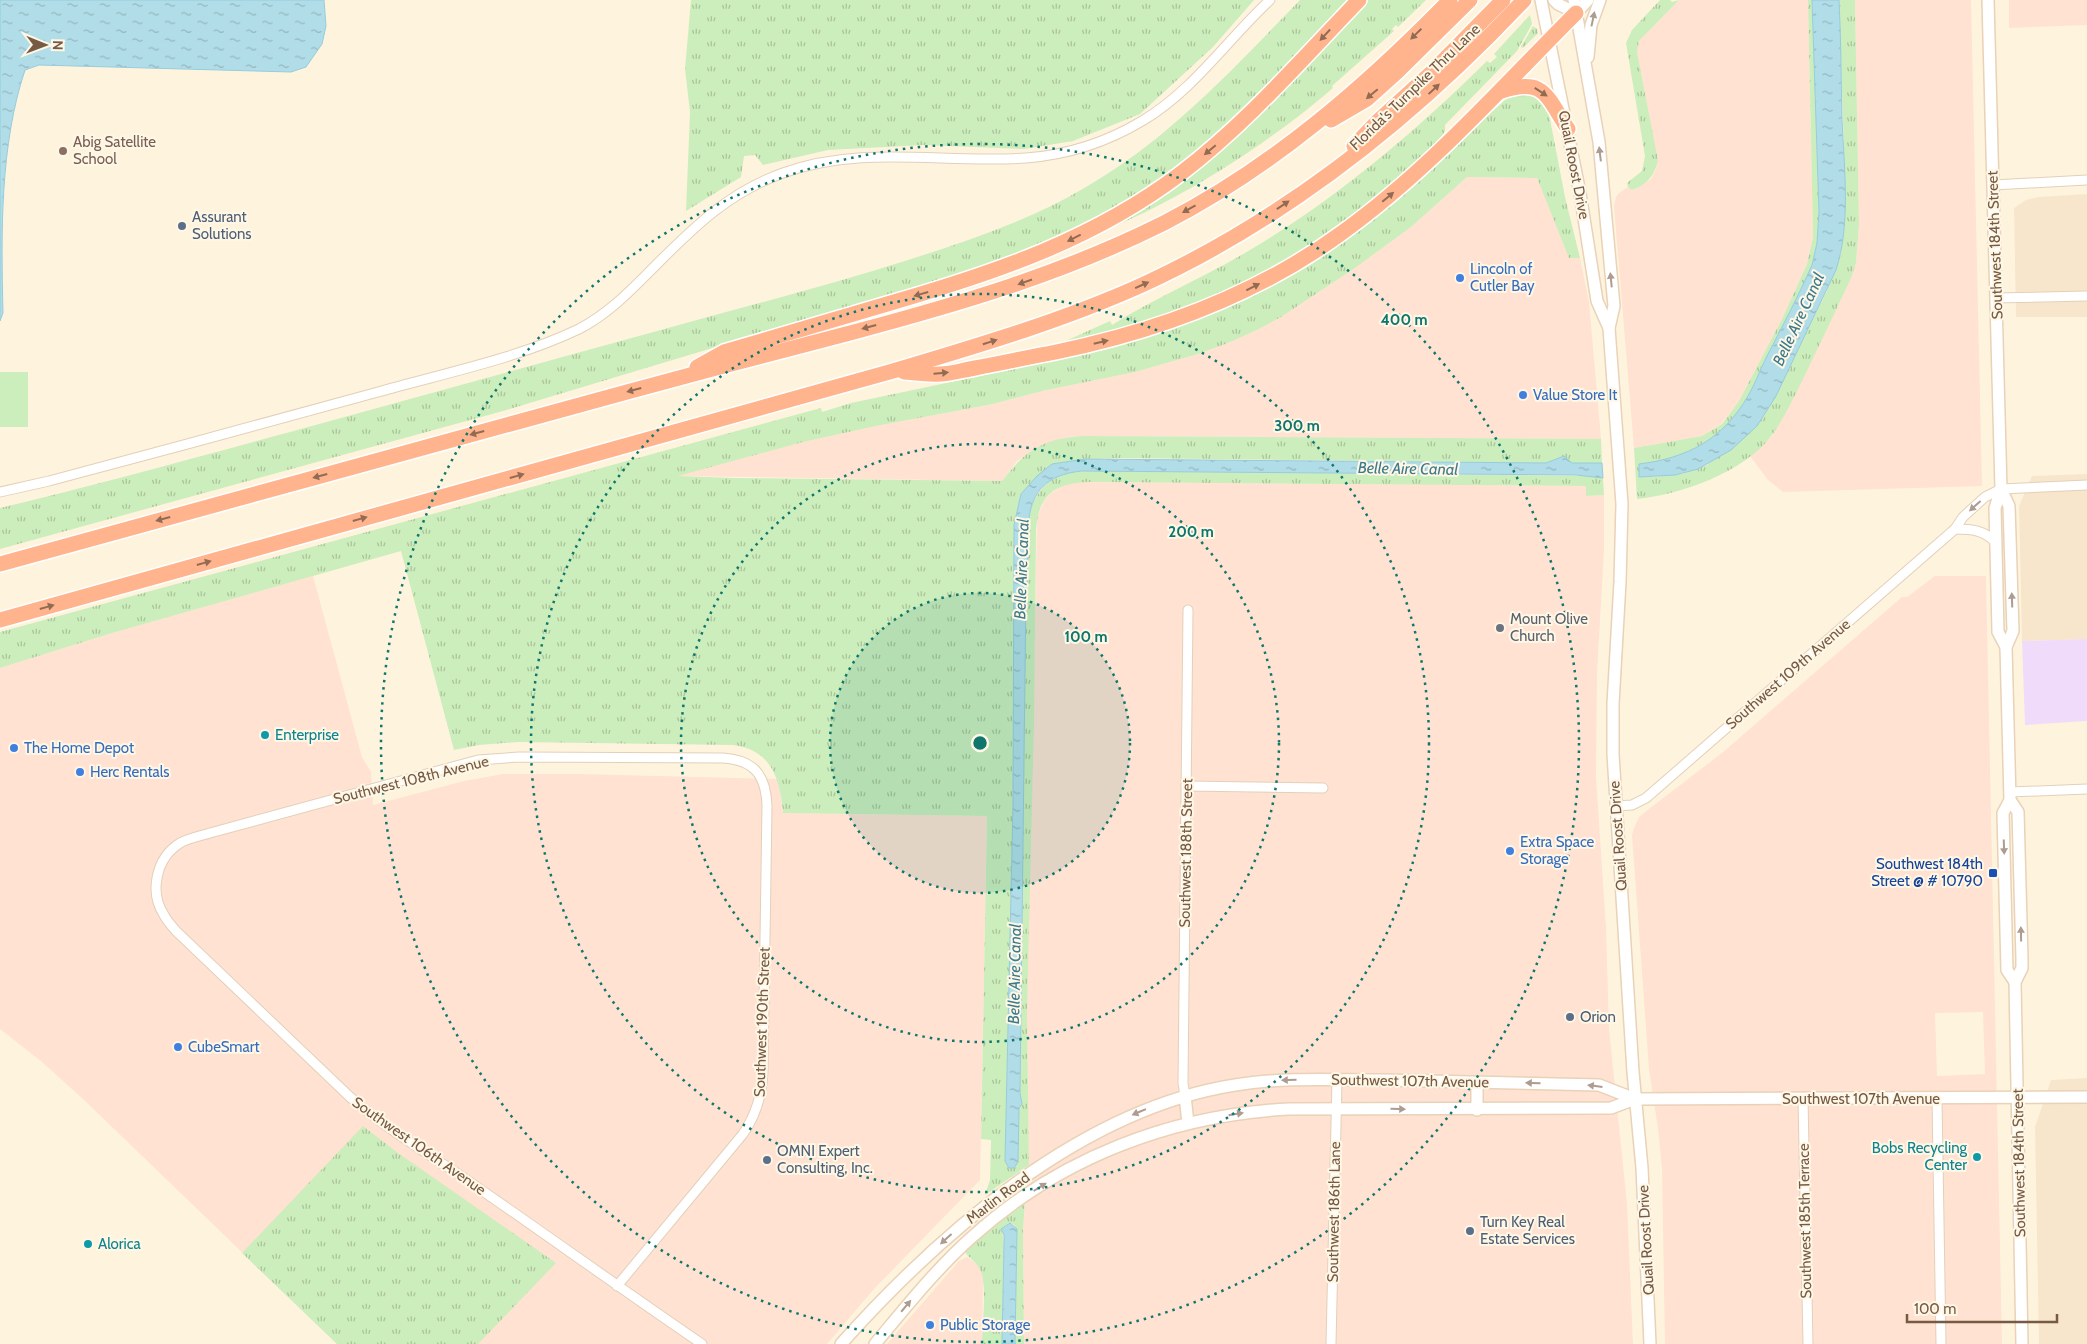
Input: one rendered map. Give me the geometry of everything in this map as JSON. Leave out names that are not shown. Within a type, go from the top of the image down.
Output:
[{"type":"highway","points":[[681,377],[724,352],[965,280],[1038,254],[1111,218],[1179,174],[1239,124],[1358,0]]},
{"type":"highway","points":[[0,564],[681,377],[959,304],[1063,268],[1164,222],[1228,186],[1289,146],[1388,62],[1450,0]]},
{"type":"highway","name":"Florida's Turnpike Thru Lane","points":[[1289,146],[1367,99],[1470,0]]},
{"type":"highway","name":"Florida's Turnpike Thru Lane","points":[[1328,175],[1379,120],[1431,73],[1503,0]]},
{"type":"highway","points":[[0,620],[893,371],[1041,326],[1141,285],[1238,235],[1328,175],[1414,108],[1521,3]]},
{"type":"highway","points":[[893,371],[940,374],[1088,345],[1148,329],[1223,301],[1290,267],[1342,233],[1398,188],[1498,93],[1549,41],[1575,6]]},
{"type":"highway","points":[[1498,93],[1523,86],[1542,91],[1550,99],[1568,129]]},
{"type":"main road","name":"Quail Roost Drive","points":[[1541,0],[1568,129],[1597,301],[1609,328]]},
{"type":"main road","points":[[1554,0],[1565,9],[1588,0]]},
{"type":"main road","points":[[1587,74],[1591,25],[1600,0]]},
{"type":"main road","name":"Southwest 184th Street","points":[[1988,0],[2001,490],[1995,508],[1998,632],[2006,647],[2010,796],[2018,812],[2022,968],[2015,982],[2022,1344]]},
{"type":"main road","name":"Quail Roost Drive","points":[[1575,6],[1600,151],[1614,306],[1609,328],[1622,504],[1620,582],[1613,704],[1616,806],[1635,1098],[1642,1168],[1650,1344]]},
{"type":"main road","name":"Southwest 184th Street","points":[[2001,490],[2009,506],[2013,632],[2006,647]]},
{"type":"main road","name":"Southwest 107th Avenue","points":[[1185,1096],[1250,1083],[1337,1080],[1599,1085],[1635,1098],[2018,1099],[2087,1097]]},
{"type":"main road","points":[[1477,1082],[1477,1110]]},
{"type":"main road","points":[[1185,1096],[1188,1123]]},
{"type":"main road","name":"Marlin Road","points":[[841,1344],[941,1243],[1011,1187],[1083,1140],[1116,1122],[1148,1108],[1185,1096]]},
{"type":"main road","name":"Southwest 107th Avenue","points":[[1188,1123],[1258,1111],[1611,1108],[1635,1098]]},
{"type":"main road","name":"Marlin Road","points":[[875,1344],[946,1262],[973,1236],[1015,1203],[1051,1179],[1104,1151],[1188,1123]]},
{"type":"street","points":[[0,492],[106,466],[489,361],[557,338],[592,322],[617,304],[698,224],[727,201],[751,186],[792,169],[833,160],[864,156],[1033,157],[1064,152],[1107,138],[1142,121],[1177,96],[1268,1]]},
{"type":"street","points":[[1993,185],[2087,180]]},
{"type":"street","points":[[1996,298],[2087,296]]},
{"type":"street","name":"Southwest 109th Avenue","points":[[1616,806],[1632,805],[1646,798],[1955,529],[1963,517],[1985,497],[2001,490],[2087,485]]},
{"type":"street","points":[[0,487],[25,486]]},
{"type":"street","points":[[1955,529],[1980,532],[1990,536],[1996,543]]},
{"type":"street","name":"Southwest 188th Street","points":[[1185,1096],[1183,1083],[1188,610]]},
{"type":"street","name":"Southwest 108th Avenue","points":[[156,887],[157,874],[166,857],[180,844],[189,840],[466,763],[519,757],[723,758],[741,761],[756,771]]},
{"type":"street","name":"Southwest 190th Street","points":[[617,1286],[743,1134],[759,1102],[763,1072],[767,806],[765,786],[756,771]]},
{"type":"street","points":[[1186,786],[1323,788]]},
{"type":"street","points":[[2010,796],[2087,789]]},
{"type":"street","name":"Southwest 106th Avenue","points":[[156,887],[157,896],[164,915],[176,930],[370,1115],[702,1344]]},
{"type":"street","name":"Southwest 186th Lane","points":[[1331,1344],[1337,1080]]},
{"type":"street","name":"Southwest 185th Terrace","points":[[1803,1099],[1808,1344]]},
{"type":"street","points":[[1937,1099],[1941,1344]]},
{"type":"shaded area","points":[[1679,0],[1808,0],[1813,237],[1807,264],[1782,319],[1739,401],[1721,424],[1702,436],[1634,448],[1614,206],[1619,193],[1628,187],[1632,190],[1636,189],[1651,179],[1656,169],[1658,160],[1637,52],[1639,41]]},
{"type":"shaded area","points":[[1855,0],[1971,0],[1982,486],[1783,492],[1768,480],[1750,456],[1772,436],[1791,402],[1841,300],[1856,263],[1859,225]]},
{"type":"shaded area","points":[[2009,0],[2087,0],[2087,25],[2009,28]]},
{"type":"shaded area","points":[[1467,177],[1537,178],[1569,257],[1580,258],[1589,302],[1601,439],[1085,436],[1070,437],[1039,446],[1017,461],[1002,481],[676,476],[803,442],[993,404],[1042,391],[1135,372],[1198,354],[1228,343],[1281,317],[1355,268],[1411,227]]},
{"type":"shaded area","points":[[2087,194],[2087,317],[2016,317],[2014,208],[2026,200],[2038,197]]},
{"type":"shaded area","points":[[2087,474],[2087,639],[2022,641],[2019,506],[2032,476]]},
{"type":"shaded area","points":[[1075,482],[1586,486],[1586,496],[1604,495],[1604,550],[1597,673],[1596,777],[1606,928],[1609,1028],[1627,1204],[1633,1344],[1024,1344],[1023,1229],[1029,1165],[1027,1012],[1037,518],[1044,501],[1050,494],[1065,484]]},
{"type":"shaded area","points":[[313,576],[362,757],[371,772],[373,805],[464,781],[503,774],[579,774],[778,779],[783,813],[987,816],[980,1180],[874,1289],[827,1344],[337,1344],[83,1099],[42,1062],[0,1029],[0,668],[112,633]]},
{"type":"shaded area","points":[[1935,576],[1986,576],[2002,1344],[1665,1344],[1662,1168],[1649,1069],[1632,835],[1634,828],[1639,817],[1722,753],[1902,597],[1907,597]],"holes":[[[1983,1012],[1985,1074],[1937,1076],[1935,1013]]]},
{"type":"shaded area","points":[[2087,639],[2087,721],[2025,725],[2022,641]]},
{"type":"shaded area","points":[[2087,1078],[2087,1344],[2039,1344],[2035,1127],[2051,1080]]},
{"type":"shaded area","points":[[967,1257],[979,1266],[983,1279],[982,1344],[887,1344],[959,1261]]},
{"type":"green space","points":[[691,0],[1254,0],[1213,47],[1140,114],[1073,141],[1024,149],[924,145],[828,150],[763,165],[755,155],[744,156],[741,177],[686,211],[690,112],[685,69]]},
{"type":"green space","points":[[1300,0],[1351,0],[1273,81],[1189,161],[1122,205],[1026,251],[1002,261],[503,411],[0,549],[0,508],[109,481],[818,287],[977,237],[1044,210],[1116,168],[1173,125],[1225,76]]},
{"type":"green space","points":[[1365,0],[1426,0],[1398,27],[1396,25],[1392,29],[1394,31],[1332,86],[1333,88],[1281,130],[1223,169],[1162,204],[1101,232],[1143,205]]},
{"type":"green space","points":[[1660,0],[1670,0],[1672,2],[1679,0],[1639,41],[1637,52],[1658,160],[1650,179],[1632,190],[1628,187],[1627,183],[1642,171],[1645,156],[1626,43],[1632,30]]},
{"type":"green space","points":[[1808,0],[1812,0],[1819,212],[1817,243],[1812,265],[1751,391],[1738,411],[1727,424],[1703,444],[1673,457],[1639,464],[1640,477],[1682,474],[1707,465],[1764,416],[1826,293],[1841,254],[1844,218],[1844,152],[1839,0],[1855,0],[1859,225],[1856,263],[1851,278],[1790,406],[1772,435],[1760,448],[1746,460],[1729,470],[1691,487],[1654,497],[1637,499],[1634,448],[1702,436],[1722,424],[1739,401],[1782,319],[1807,264],[1813,237]]},
{"type":"green space","points":[[1530,15],[1532,24],[1517,51],[1445,125],[1445,131],[1438,142],[1420,161],[1346,224],[1252,283],[1134,329],[1059,344],[1110,321],[1112,325],[1255,247],[1318,206],[1405,137],[1487,61],[1490,63],[1497,57],[1494,54]]},
{"type":"green space","points":[[1533,26],[1537,29],[1538,33],[1523,48],[1521,47]]},
{"type":"green space","points":[[1535,93],[1547,107],[1549,114],[1565,197],[1580,258],[1569,258],[1537,178],[1467,177],[1411,227],[1355,268],[1281,317],[1228,343],[1198,354],[1135,372],[1042,391],[993,404],[803,442],[678,476],[1002,481],[1019,461],[1038,447],[1059,439],[1085,436],[1601,439],[1602,463],[1572,463],[1566,458],[1561,457],[1546,463],[1085,459],[1052,464],[1021,498],[1014,525],[1013,804],[1005,1161],[1011,1168],[1018,1162],[1019,1108],[1022,1104],[1020,1093],[1026,592],[1028,568],[1027,527],[1030,509],[1045,486],[1059,476],[1068,473],[1092,471],[1593,476],[1603,478],[1604,495],[1586,496],[1586,486],[1093,482],[1069,484],[1060,487],[1045,499],[1041,507],[1036,531],[1034,720],[1027,1012],[1029,1165],[985,1195],[990,1180],[991,1140],[981,1139],[987,816],[783,813],[782,801],[772,768],[757,753],[733,745],[518,742],[479,745],[454,750],[401,551],[112,633],[0,668],[0,632],[821,408],[822,412],[851,403],[1027,366],[1027,364],[1238,301],[1456,144],[1505,100],[1515,94]]},
{"type":"green space","points":[[0,372],[28,372],[28,427],[0,427]]},
{"type":"green space","points":[[363,1126],[398,1153],[556,1263],[478,1344],[337,1344],[242,1253]]},
{"type":"green space","points":[[1025,1203],[1023,1229],[1024,1344],[1015,1344],[1017,1229],[1013,1224],[1009,1223],[1002,1228],[1004,1246],[1002,1344],[982,1344],[983,1279],[980,1269],[965,1251],[991,1228]]},
{"type":"water","points":[[0,0],[324,0],[326,26],[322,44],[306,67],[291,72],[39,65],[25,70],[11,128],[7,158],[2,220],[3,313],[0,321]]},
{"type":"water","name":"Belle Aire Canal","points":[[1812,0],[1839,0],[1845,215],[1844,234],[1836,270],[1776,396],[1757,426],[1731,450],[1698,469],[1675,475],[1639,477],[1639,464],[1673,457],[1703,444],[1727,424],[1738,411],[1751,391],[1812,265],[1817,243],[1819,212]]},
{"type":"water","name":"Belle Aire Canal","points":[[1564,456],[1572,463],[1602,463],[1603,478],[1576,475],[1082,471],[1059,476],[1043,486],[1034,500],[1029,516],[1028,535],[1020,1093],[1022,1104],[1019,1108],[1018,1162],[1014,1168],[1009,1168],[1005,1161],[1013,804],[1014,525],[1021,494],[1037,476],[1052,464],[1085,459],[1546,463]]},
{"type":"water","points":[[1010,1223],[1017,1229],[1015,1344],[1002,1344],[1004,1235],[1001,1229]]},
{"type":"place","name":"Abig Satellite School","points":[[63,151]]},
{"type":"place","name":"Assurant Solutions","points":[[182,226]]},
{"type":"place","name":"Lincoln of Cutler Bay","points":[[1460,278]]},
{"type":"place","name":"Value Store It","points":[[1523,395]]},
{"type":"place","name":"Mount Olive Church","points":[[1500,628]]},
{"type":"place","name":"Enterprise","points":[[265,735]]},
{"type":"place","name":"The Home Depot","points":[[14,748]]},
{"type":"place","name":"Herc Rentals","points":[[80,772]]},
{"type":"place","name":"Extra Space Storage","points":[[1510,851]]},
{"type":"place","name":"Southwest 184th Street @ # 10790","points":[[1993,873]]},
{"type":"place","name":"Orion","points":[[1570,1017]]},
{"type":"place","name":"CubeSmart","points":[[178,1047]]},
{"type":"place","name":"Bobs Recycling Center","points":[[1977,1157]]},
{"type":"place","name":"OMNI Expert Consulting, Inc.","points":[[767,1160]]},
{"type":"place","name":"Turn Key Real Estate Services","points":[[1470,1231]]},
{"type":"place","name":"Alorica","points":[[88,1244]]},
{"type":"place","name":"Public Storage","points":[[930,1325]]}]
